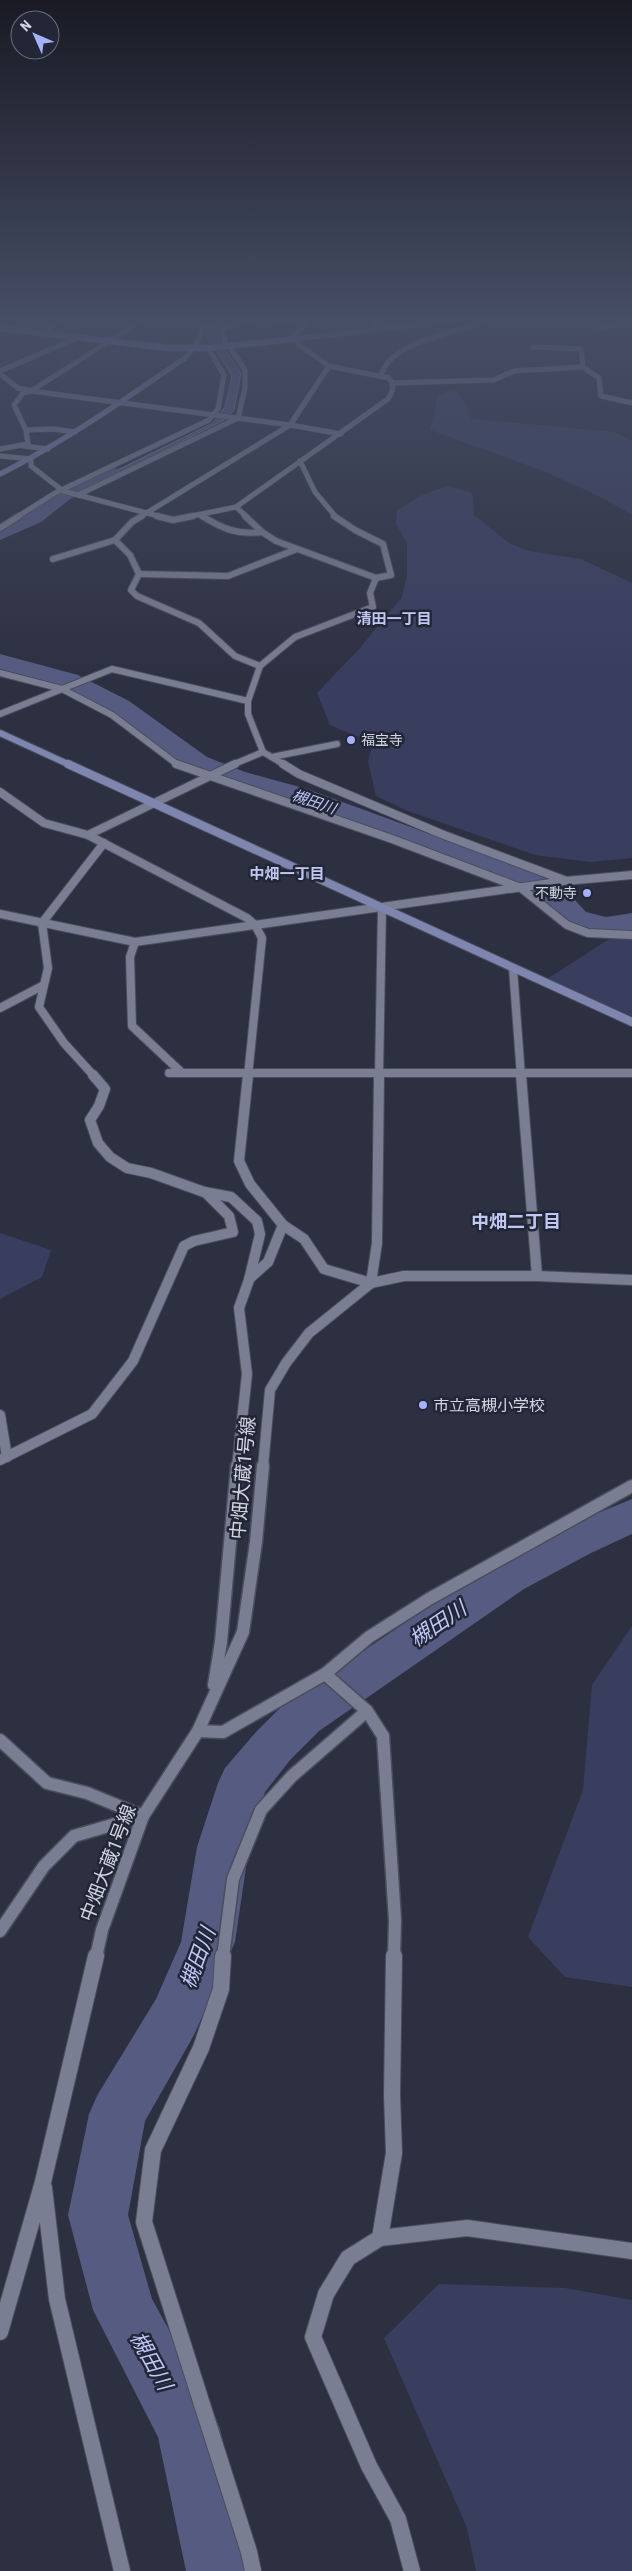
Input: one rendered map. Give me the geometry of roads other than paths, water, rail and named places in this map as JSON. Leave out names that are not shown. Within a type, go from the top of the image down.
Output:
[{"type":"street","points":[[24,446],[28,444],[27,439]]},
{"type":"street","points":[[0,474],[31,459],[64,439]]},
{"type":"street","points":[[0,528],[63,491],[173,439]]},
{"type":"street","points":[[76,494],[197,439]]},
{"type":"street","points":[[53,559],[115,540],[124,528],[267,439]]},
{"type":"street","points":[[31,459],[31,466],[63,491],[173,520],[236,508],[333,439]]},
{"type":"street","points":[[0,449],[24,446],[48,449]]},
{"type":"street","points":[[0,456],[31,459]]},
{"type":"street","points":[[236,508],[262,532],[276,541],[376,578],[391,575],[383,544],[354,530],[328,510],[313,492],[300,461]]},
{"type":"street","points":[[201,514],[225,530],[239,536],[262,532]]},
{"type":"street","points":[[115,540],[128,552],[139,574]]},
{"type":"street","points":[[139,574],[228,576],[297,549]]},
{"type":"street","points":[[139,574],[131,590],[137,596],[199,623],[235,656],[260,666]]},
{"type":"street","points":[[376,578],[370,593],[373,607],[295,637],[260,666],[248,701],[248,714],[263,752],[298,774],[565,881]]},
{"type":"street","points":[[0,714],[112,669],[248,701]]},
{"type":"street","points":[[0,673],[8,677],[30,679],[62,689],[112,715],[180,767],[392,838],[521,888],[567,926],[588,933],[632,934]]},
{"type":"street","points":[[0,733],[632,1022]]},
{"type":"street","points":[[272,758],[337,744]]},
{"type":"street","points":[[88,835],[206,776],[263,752]]},
{"type":"street","points":[[0,792],[44,823],[88,835],[247,918],[255,925],[262,938],[246,1072],[239,1161],[250,1184],[283,1225],[304,1238],[324,1268],[371,1283],[404,1276],[538,1276],[632,1280]]},
{"type":"street","points":[[104,843],[42,923],[48,968],[42,986],[40,1007],[64,1043],[105,1089],[99,1106],[90,1120],[98,1143],[110,1157],[127,1168],[151,1173],[204,1192],[231,1197],[258,1221],[260,1234],[249,1280],[239,1308],[247,1374],[238,1443],[221,1642],[211,1699]]},
{"type":"street","points":[[0,914],[135,942],[550,883],[632,875]]},
{"type":"street","points":[[371,1283],[377,1244],[378,1073],[382,908]]},
{"type":"street","points":[[135,942],[130,957],[132,1026],[181,1072]]},
{"type":"street","points":[[513,968],[538,1276]]},
{"type":"street","points":[[0,1008],[42,986]]},
{"type":"street","points":[[169,1073],[632,1073]]},
{"type":"street","points":[[98,1079],[109,1078]]},
{"type":"street","points":[[0,1414],[4,1459],[92,1414],[133,1361],[184,1246],[194,1241],[233,1232],[229,1216],[204,1192]]},
{"type":"street","points":[[249,1280],[268,1262],[283,1225]]},
{"type":"street","name":"中畑大蔵1号線","points":[[0,2332],[43,2182],[102,1930],[143,1816],[198,1731],[243,1632],[256,1542],[270,1390],[286,1363],[309,1333],[371,1283]]},
{"type":"street","points":[[198,1731],[223,1732],[325,1674],[369,1637],[430,1599],[632,1486]]},
{"type":"street","points":[[325,1674],[364,1708],[383,1736],[395,1920],[392,2095],[394,2153],[380,2238]]},
{"type":"street","points":[[253,2571],[249,2552],[144,2222],[153,2150],[201,2048],[221,1989],[224,1929],[233,1880],[261,1810],[292,1776],[364,1708]]},
{"type":"street","points":[[0,1740],[47,1783],[87,1794],[143,1816]]},
{"type":"street","points":[[0,1931],[44,1866],[74,1836],[143,1816]]},
{"type":"street","points":[[43,2182],[57,2299],[122,2571]]},
{"type":"street","points":[[412,2571],[398,2519],[369,2466],[313,2337],[326,2294],[348,2258],[380,2238],[467,2228],[632,2251]]},
{"type":"waterway","name":"槻田川","points":[[0,533],[33,517],[63,495],[114,474]]},
{"type":"waterway","name":"槻田川","points":[[0,661],[69,680],[120,706],[197,763],[235,778],[297,795],[510,873],[551,892],[575,918],[606,926],[632,922]]},
{"type":"waterway","name":"槻田川","points":[[220,2571],[188,2429],[124,2310],[98,2215],[118,2114],[175,2017],[208,1942],[223,1847],[243,1783],[273,1746],[302,1717],[508,1577],[575,1541],[632,1515]]},
{"type":"place","name":"福宝寺","points":[[351,740]]},
{"type":"place","name":"不動寺","points":[[587,893]]},
{"type":"place","name":"市立高槻小学校","points":[[423,1405]]},
{"type":"district","name":"清田一丁目","points":[[394,619]]},
{"type":"district","name":"中畑一丁目","points":[[287,874]]},
{"type":"district","name":"中畑二丁目","points":[[516,1221]]}]
